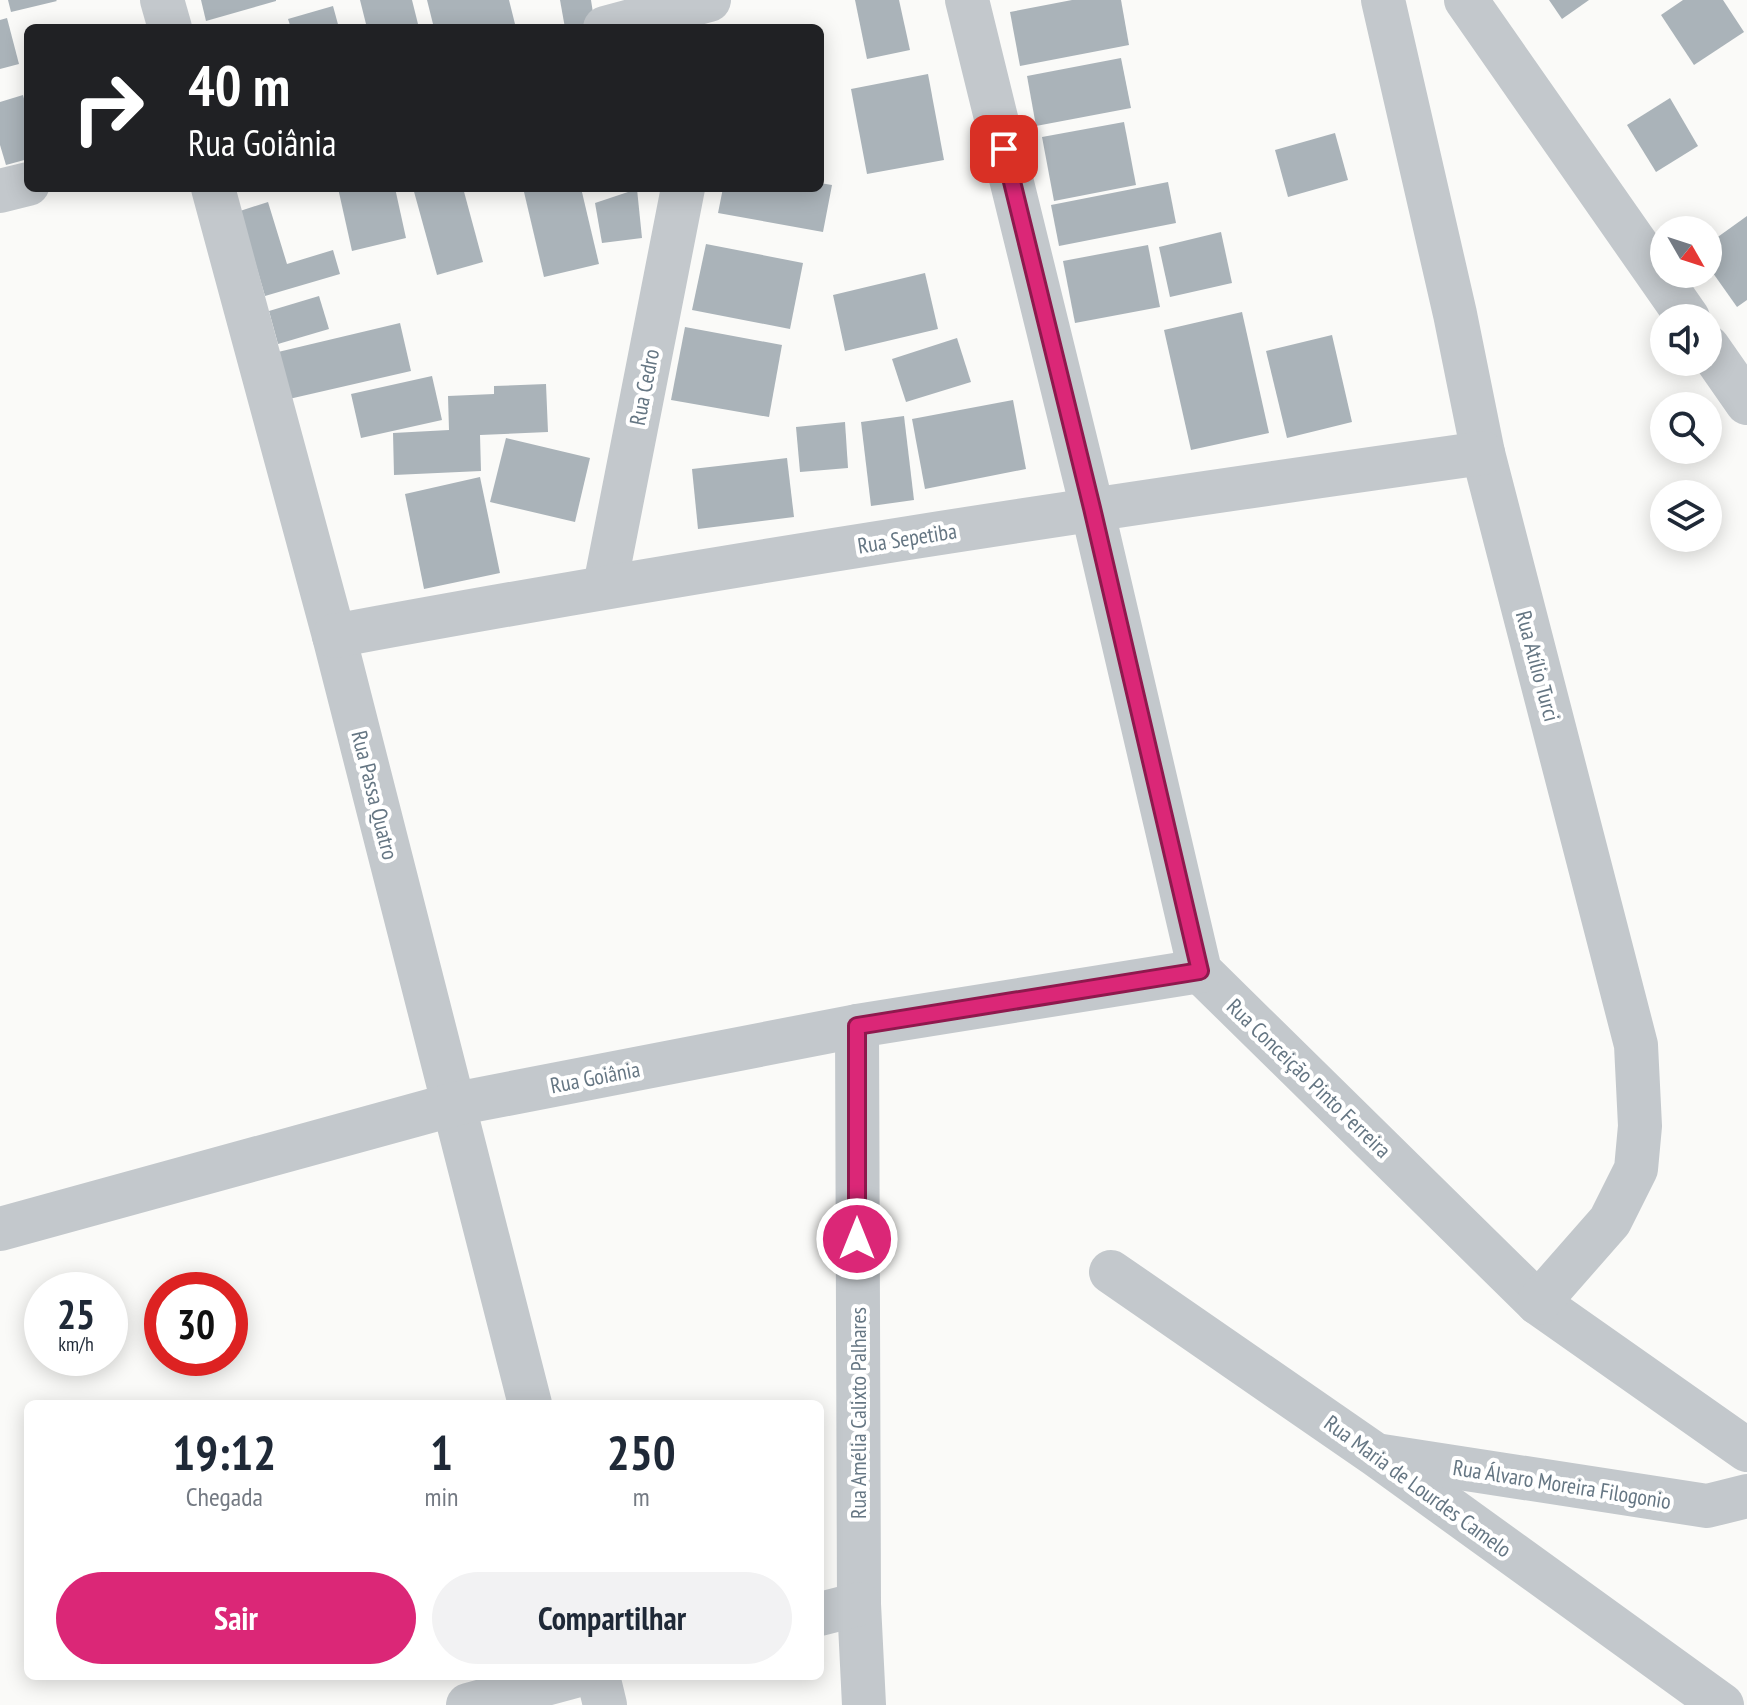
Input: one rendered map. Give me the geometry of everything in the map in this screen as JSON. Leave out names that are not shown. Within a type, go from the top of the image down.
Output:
[{"type":"street","points":[[162,0],[169,24]]},
{"type":"street","points":[[620,24],[709,0]]},
{"type":"street","points":[[716,24],[720,0]]},
{"type":"street","points":[[967,0],[1092,508],[1200,971]]},
{"type":"street","name":"Rua Atílio Turci","points":[[1383,0],[1455,314],[1483,453],[1636,1045],[1640,1126],[1636,1169],[1610,1221],[1538,1303]]},
{"type":"street","points":[[1466,0],[1678,304]]},
{"type":"street","points":[[0,191],[24,185]]},
{"type":"street","name":"Rua Passa Quatro","points":[[214,192],[334,636],[529,1400]]},
{"type":"street","name":"Rua Cedro","points":[[605,586],[682,192]]},
{"type":"street","points":[[1722,367],[1747,403]]},
{"type":"street","name":"Rua Sepetiba","points":[[334,636],[605,586],[1092,508],[1483,453]]},
{"type":"street","name":"Rua Conceição Pinto Ferreira","points":[[1200,971],[1538,1303],[1747,1450]]},
{"type":"street","name":"Rua Goiânia","points":[[0,1229],[455,1104],[857,1026],[1200,971]]},
{"type":"street","name":"Rua Amélia Calixto Palhares","points":[[857,1026],[839,1609],[864,1705]]},
{"type":"street","name":"Rua Maria de Lourdes Camelo","points":[[1111,1272],[1376,1455],[1722,1705]]},
{"type":"street","name":"Rua Álvaro Moreira Filogonio","points":[[1376,1455],[1707,1506],[1747,1496]]},
{"type":"street","points":[[468,1705],[560,1680]]},
{"type":"street","points":[[599,1680],[605,1705]]},
{"type":"building","points":[[8,0],[56,0],[57,1],[11,12]]},
{"type":"building","points":[[201,0],[276,0],[276,1],[206,21]]},
{"type":"building","points":[[360,0],[412,0],[418,24],[366,24]]},
{"type":"building","points":[[427,0],[509,0],[515,24],[433,24]]},
{"type":"building","points":[[560,0],[591,0],[595,24],[564,24]]},
{"type":"building","points":[[855,0],[899,0],[910,50],[867,59]]},
{"type":"building","points":[[1072,0],[1121,0],[1129,45],[1020,66],[1010,12]]},
{"type":"building","points":[[1549,0],[1589,0],[1562,19]]},
{"type":"building","points":[[1683,0],[1723,0],[1744,32],[1694,65],[1661,15]]},
{"type":"building","points":[[333,6],[338,24],[290,24],[288,19]]},
{"type":"building","points":[[7,18],[19,64],[0,69],[0,20]]},
{"type":"building","points":[[1121,58],[1131,108],[1036,126],[1027,76]]},
{"type":"building","points":[[928,74],[944,160],[867,174],[851,89]]},
{"type":"building","points":[[23,95],[24,99],[24,160],[6,165],[0,145],[0,102]]},
{"type":"building","points":[[1670,98],[1698,146],[1656,172],[1627,125]]},
{"type":"building","points":[[1124,122],[1136,185],[1054,201],[1042,137]]},
{"type":"building","points":[[1335,133],[1348,180],[1288,197],[1275,150]]},
{"type":"building","points":[[1168,182],[1176,223],[1059,246],[1051,205]]},
{"type":"building","points":[[824,184],[832,185],[823,232],[718,213],[722,192],[824,192]]},
{"type":"building","points":[[339,192],[396,192],[406,238],[352,251]]},
{"type":"building","points":[[414,192],[464,192],[483,262],[437,275]]},
{"type":"building","points":[[524,192],[582,192],[599,264],[544,277]]},
{"type":"building","points":[[637,192],[642,238],[602,243],[595,203]]},
{"type":"building","points":[[268,202],[287,264],[333,250],[340,274],[265,296],[240,211]]},
{"type":"building","points":[[1747,216],[1747,300],[1737,307],[1722,286],[1722,234]]},
{"type":"building","points":[[1221,232],[1232,283],[1170,297],[1159,247]]},
{"type":"building","points":[[706,244],[803,263],[790,329],[692,310]]},
{"type":"building","points":[[1148,245],[1160,307],[1075,323],[1063,261]]},
{"type":"building","points":[[925,273],[938,329],[845,351],[833,295]]},
{"type":"building","points":[[319,296],[329,329],[278,344],[269,311]]},
{"type":"building","points":[[1242,312],[1269,433],[1191,450],[1164,330]]},
{"type":"building","points":[[400,323],[411,371],[289,399],[278,352]]},
{"type":"building","points":[[685,327],[782,345],[769,417],[671,400]]},
{"type":"building","points":[[1332,335],[1352,422],[1287,438],[1266,351]]},
{"type":"building","points":[[957,338],[971,382],[906,402],[892,359]]},
{"type":"building","points":[[432,376],[442,420],[361,438],[351,394]]},
{"type":"building","points":[[546,384],[548,432],[480,435],[481,471],[394,475],[393,433],[449,430],[448,396],[494,394],[494,386]]},
{"type":"building","points":[[1013,400],[1026,469],[925,489],[912,419]]},
{"type":"building","points":[[904,416],[914,500],[871,506],[861,422]]},
{"type":"building","points":[[845,422],[848,468],[800,472],[796,427]]},
{"type":"building","points":[[506,438],[590,458],[575,522],[490,502]]},
{"type":"building","points":[[787,458],[794,517],[698,529],[692,469]]},
{"type":"building","points":[[480,477],[500,573],[424,589],[405,494]]},
{"type":"route","points":[[857,1239],[857,1026],[1200,971],[1004,149]]}]
